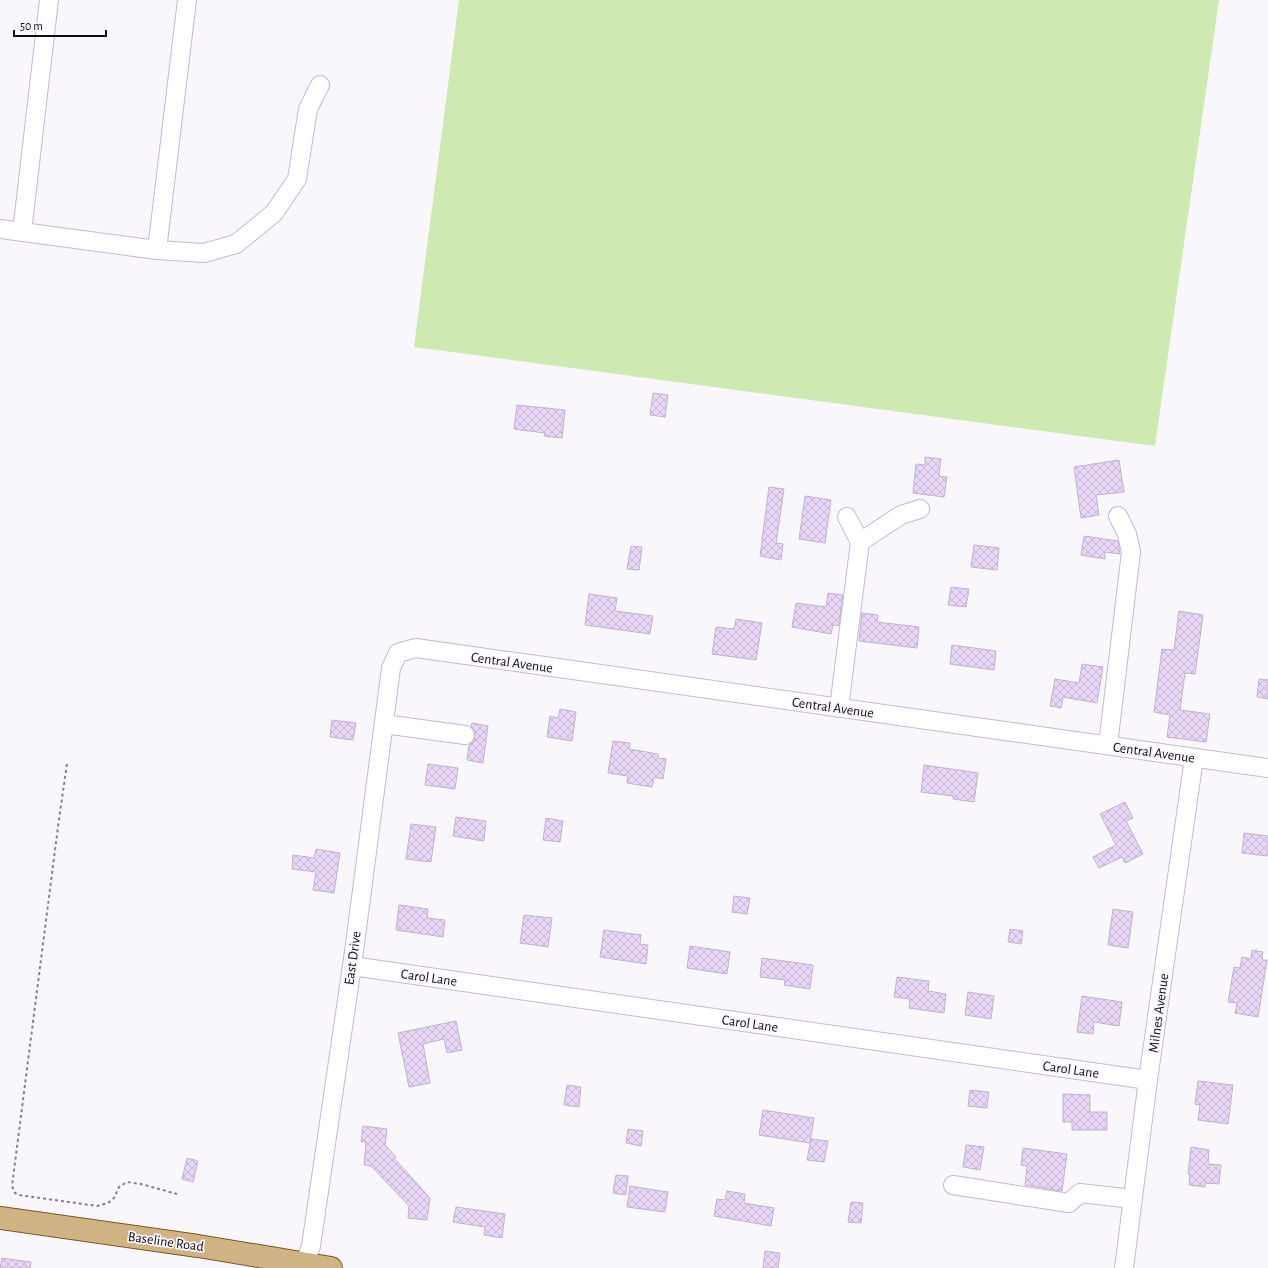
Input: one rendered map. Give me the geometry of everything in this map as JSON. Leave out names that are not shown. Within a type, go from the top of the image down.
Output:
[{"type":"main road","name":"Baseline Road","points":[[0,1218],[198,1246],[304,1266],[331,1268]]},
{"type":"street","points":[[22,232],[49,0]]},
{"type":"street","points":[[156,250],[187,0]]},
{"type":"street","points":[[0,229],[156,250],[204,253],[236,244],[274,213],[297,179],[308,109],[320,85]]},
{"type":"street","points":[[860,542],[901,515],[920,509]]},
{"type":"street","points":[[838,708],[860,542],[847,516]]},
{"type":"street","points":[[1108,745],[1131,552],[1127,534],[1118,516]]},
{"type":"street","name":"Central Avenue","points":[[398,653],[416,648],[1268,768]]},
{"type":"street","name":"East Drive","points":[[304,1266],[311,1246],[352,966],[391,668],[398,653]]},
{"type":"street","points":[[384,724],[465,735]]},
{"type":"street","name":"Milnes Avenue","points":[[1124,1268],[1148,1080],[1194,758]]},
{"type":"street","name":"Carol Lane","points":[[352,966],[1148,1080]]},
{"type":"street","points":[[953,1185],[1069,1203],[1080,1192],[1133,1199]]},
{"type":"path","points":[[67,764],[12,1186],[15,1193],[19,1195],[97,1206],[108,1203],[114,1198],[119,1187],[127,1182],[141,1184],[177,1194]]},
{"type":"green space","points":[[459,0],[1219,0],[1155,446],[414,347]]},
{"type":"building","points":[[653,393],[668,395],[665,417],[650,415]]},
{"type":"building","points":[[517,405],[565,410],[562,438],[544,436],[545,433],[514,429]]},
{"type":"building","points":[[925,457],[941,459],[939,476],[947,477],[944,497],[913,493],[916,464],[925,465]]},
{"type":"building","points":[[1119,460],[1124,492],[1096,495],[1099,515],[1081,518],[1074,467]]},
{"type":"building","points":[[769,487],[784,489],[776,543],[783,544],[781,560],[760,556]]},
{"type":"building","points":[[805,496],[831,500],[825,543],[799,539]]},
{"type":"building","points":[[1084,536],[1118,541],[1120,554],[1105,552],[1105,559],[1081,555]]},
{"type":"building","points":[[974,545],[999,548],[997,570],[971,567]]},
{"type":"building","points":[[631,546],[642,547],[639,570],[627,569]]},
{"type":"building","points":[[951,587],[969,589],[966,607],[948,605]]},
{"type":"building","points":[[828,593],[843,595],[839,626],[833,625],[831,634],[792,627],[796,603],[826,607]]},
{"type":"building","points":[[589,594],[617,598],[615,611],[653,616],[650,634],[585,625]]},
{"type":"building","points":[[1179,611],[1203,615],[1195,674],[1185,673],[1180,710],[1210,714],[1206,742],[1167,737],[1170,715],[1154,712],[1162,649],[1174,650]]},
{"type":"building","points":[[862,613],[878,615],[877,622],[919,627],[917,648],[859,641]]},
{"type":"building","points":[[736,619],[762,623],[756,660],[712,654],[716,627],[734,629]]},
{"type":"building","points":[[952,645],[996,651],[994,670],[950,664]]},
{"type":"building","points":[[1082,664],[1103,667],[1097,703],[1063,697],[1061,708],[1050,706],[1055,679],[1079,683]]},
{"type":"building","points":[[1259,679],[1268,680],[1268,699],[1257,697]]},
{"type":"building","points":[[560,709],[576,712],[572,741],[547,737],[550,716],[558,718]]},
{"type":"building","points":[[332,720],[356,723],[353,740],[330,737]]},
{"type":"building","points":[[472,723],[488,726],[483,763],[467,760],[469,745],[474,741],[475,736],[475,731],[471,727]]},
{"type":"building","points":[[613,741],[630,743],[629,749],[658,754],[658,758],[666,759],[663,779],[654,777],[652,787],[627,783],[628,776],[608,773]]},
{"type":"building","points":[[428,764],[458,768],[455,789],[425,785]]},
{"type":"building","points":[[924,765],[978,773],[974,802],[953,799],[953,796],[921,792]]},
{"type":"building","points":[[1125,802],[1133,818],[1126,821],[1143,854],[1125,863],[1122,857],[1099,868],[1093,857],[1116,845],[1100,814]]},
{"type":"building","points":[[456,817],[486,821],[484,841],[453,836]]},
{"type":"building","points":[[546,818],[563,821],[560,842],[543,840]]},
{"type":"building","points":[[411,824],[436,827],[431,862],[406,859]]},
{"type":"building","points":[[1244,833],[1268,836],[1268,856],[1242,853]]},
{"type":"building","points":[[316,849],[340,853],[334,893],[313,890],[316,872],[292,869],[293,855],[314,858]]},
{"type":"building","points":[[734,896],[750,898],[747,914],[732,912]]},
{"type":"building","points":[[399,905],[428,909],[427,918],[445,920],[443,937],[396,930]]},
{"type":"building","points":[[1113,909],[1133,912],[1128,948],[1108,945]]},
{"type":"building","points":[[524,915],[552,918],[548,947],[520,943]]},
{"type":"building","points":[[1010,929],[1023,931],[1021,944],[1008,942]]},
{"type":"building","points":[[604,930],[641,935],[640,944],[648,945],[646,964],[600,957]]},
{"type":"building","points":[[690,946],[730,952],[727,974],[687,968]]},
{"type":"building","points":[[1252,950],[1263,952],[1262,960],[1267,960],[1258,1017],[1235,1013],[1237,1003],[1228,1002],[1234,967],[1240,968],[1242,957],[1251,959]]},
{"type":"building","points":[[762,958],[813,965],[810,989],[784,985],[785,980],[760,977]]},
{"type":"building","points":[[897,977],[929,981],[928,991],[946,994],[944,1013],[909,1008],[910,999],[894,997]]},
{"type":"building","points":[[968,992],[994,996],[991,1019],[965,1015]]},
{"type":"building","points":[[1082,996],[1122,1002],[1119,1026],[1094,1022],[1093,1034],[1077,1032]]},
{"type":"building","points":[[456,1021],[462,1050],[447,1053],[444,1039],[423,1044],[430,1083],[409,1087],[398,1033]]},
{"type":"building","points":[[1198,1081],[1233,1085],[1228,1124],[1198,1120],[1200,1105],[1195,1104]]},
{"type":"building","points":[[567,1085],[581,1087],[579,1107],[564,1105]]},
{"type":"building","points":[[970,1090],[989,1092],[987,1108],[968,1106]]},
{"type":"building","points":[[1063,1094],[1090,1095],[1090,1112],[1107,1112],[1107,1130],[1072,1130],[1072,1122],[1063,1122]]},
{"type":"building","points":[[763,1110],[814,1118],[810,1143],[759,1135]]},
{"type":"building","points":[[363,1126],[387,1129],[385,1145],[396,1157],[394,1158],[430,1198],[427,1220],[408,1218],[409,1206],[371,1166],[364,1165],[366,1142],[361,1142]]},
{"type":"building","points":[[628,1129],[643,1131],[641,1146],[626,1143]]},
{"type":"building","points":[[811,1139],[828,1141],[824,1162],[807,1160]]},
{"type":"building","points":[[966,1145],[984,1147],[980,1170],[963,1167]]},
{"type":"building","points":[[1191,1147],[1209,1150],[1208,1164],[1221,1165],[1219,1184],[1205,1183],[1205,1187],[1189,1185],[1190,1174],[1188,1174]]},
{"type":"building","points":[[1023,1148],[1067,1154],[1062,1191],[1025,1185],[1027,1166],[1021,1165]]},
{"type":"building","points":[[187,1158],[198,1161],[193,1182],[182,1179]]},
{"type":"building","points":[[616,1175],[628,1176],[626,1195],[613,1193]]},
{"type":"building","points":[[630,1186],[668,1192],[665,1212],[627,1207]]},
{"type":"building","points":[[727,1191],[745,1194],[744,1203],[774,1208],[771,1226],[714,1216],[717,1199],[725,1200]]},
{"type":"building","points":[[851,1202],[863,1203],[861,1223],[848,1222]]},
{"type":"building","points":[[456,1207],[505,1214],[502,1238],[484,1235],[485,1227],[453,1222]]},
{"type":"building","points":[[765,1251],[780,1253],[778,1268],[763,1268]]},
{"type":"building","points":[[2,1258],[31,1262],[30,1268],[0,1268]]}]
